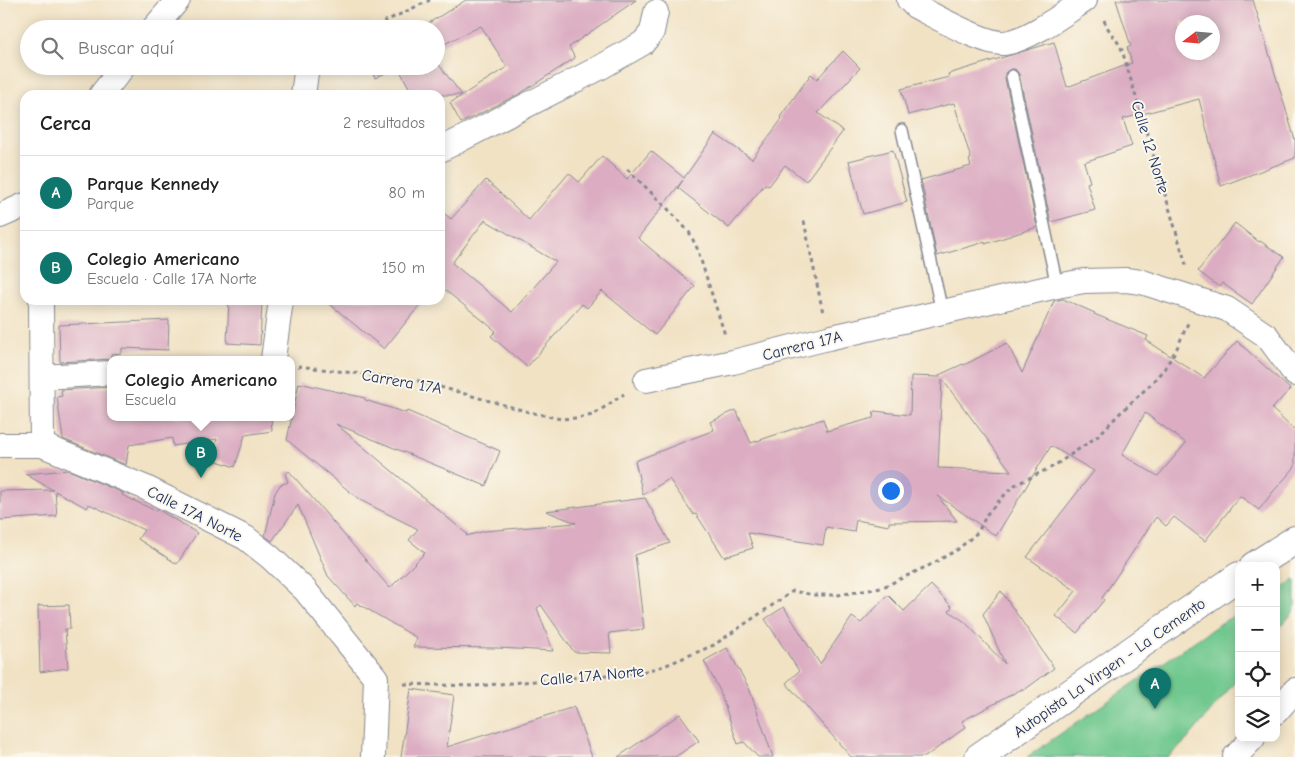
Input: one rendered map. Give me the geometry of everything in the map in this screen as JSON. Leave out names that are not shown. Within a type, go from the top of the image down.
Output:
[{"type":"main road","points":[[1260,562],[1295,540]]},
{"type":"main road","name":"Autopista La Virgen - La Cemento","points":[[979,757],[1235,579]]},
{"type":"street","points":[[161,20],[178,0]]},
{"type":"street","points":[[909,0],[915,6],[979,37],[1002,43],[1018,40],[1094,8]]},
{"type":"street","points":[[445,147],[601,67],[643,42],[652,32],[656,12]]},
{"type":"street","points":[[105,90],[117,75]]},
{"type":"street","points":[[304,90],[306,75]]},
{"type":"street","points":[[0,216],[20,207]]},
{"type":"street","name":"Carrera 17A","points":[[646,380],[733,362],[828,338],[1057,286],[1084,281],[1126,280],[1142,282],[1227,309],[1267,336],[1295,374]]},
{"type":"street","points":[[0,445],[42,445],[41,305]]},
{"type":"street","points":[[273,356],[279,305]]},
{"type":"street","points":[[42,378],[107,373]]},
{"type":"street","name":"Calle 17A Norte","points":[[42,445],[144,487],[246,538],[270,557],[305,590],[376,678]]},
{"type":"street","points":[[373,757],[376,678]]},
{"type":"street","points":[[1280,707],[1295,690]]},
{"type":"street","points":[[1235,757],[1249,742]]},
{"type":"lane","points":[[1012,76],[1057,286]]},
{"type":"lane","points":[[902,130],[942,312]]},
{"type":"path","points":[[388,20],[430,0]]},
{"type":"path","name":"Calle 12 Norte","points":[[1094,8],[1108,31],[1118,39],[1122,50],[1197,300]]},
{"type":"path","points":[[627,169],[689,232],[697,248],[733,362]]},
{"type":"path","points":[[804,221],[828,338]]},
{"type":"path","name":"Calle 17A Norte","points":[[376,678],[405,684],[475,686],[642,672],[664,666],[714,645],[793,592],[838,595],[881,588],[957,550],[978,532],[987,514],[1013,486],[1054,466],[1098,436],[1165,368],[1177,348],[1197,300]]},
{"type":"path","name":"Carrera 17A","points":[[295,365],[420,381],[529,412],[561,419],[593,415],[646,380]]},
{"type":"green space","points":[[1295,580],[1295,610],[1280,627],[1280,607],[1280,589]]},
{"type":"green space","points":[[1235,615],[1235,682],[1186,741],[1168,757],[1027,757],[1218,625]]},
{"type":"building","points":[[466,0],[636,0],[569,47],[575,58],[521,93],[461,123],[450,103],[507,67],[481,26],[445,44],[445,20],[434,20]]},
{"type":"building","points":[[1116,0],[1253,0],[1295,140],[1295,158],[1221,186],[1199,99],[1123,119],[1132,146],[1084,162],[1090,182],[1087,183],[1095,210],[1051,222],[1019,74],[1015,69],[1010,69],[1005,73],[1005,78],[1037,227],[985,244],[985,242],[937,256],[921,180],[971,166],[969,160],[971,159],[954,103],[908,115],[901,89],[949,77],[948,74],[1054,42],[1067,87],[1132,63],[1127,47],[1131,46]]},
{"type":"building","points":[[843,51],[860,68],[818,113],[843,131],[806,181],[785,165],[769,186],[765,184],[729,228],[678,188],[683,180],[638,238],[695,286],[655,335],[602,291],[587,308],[582,304],[527,367],[491,336],[496,331],[445,290],[445,214],[451,219],[486,180],[529,220],[569,173],[579,182],[602,156],[627,179],[651,151],[684,178],[715,134],[752,159],[782,119],[780,117],[811,74],[817,79]],"holes":[[[485,220],[556,262],[512,312],[452,263]]]},
{"type":"building","points":[[445,73],[462,95],[445,95],[445,90],[410,90],[402,75],[445,75]]},
{"type":"building","points":[[893,150],[907,202],[863,214],[849,161]]},
{"type":"building","points":[[1235,223],[1259,242],[1284,257],[1252,304],[1222,283],[1219,287],[1198,271]]},
{"type":"building","points":[[1063,299],[1148,336],[1146,340],[1204,378],[1237,341],[1290,389],[1272,409],[1295,431],[1295,467],[1259,510],[1240,496],[1205,541],[1174,517],[1166,526],[1156,517],[1102,598],[1104,600],[1077,633],[1056,616],[1076,591],[1027,557],[1094,471],[1051,446],[996,536],[937,495],[957,521],[889,522],[889,526],[856,520],[854,532],[826,527],[823,545],[748,533],[753,548],[724,557],[696,514],[694,515],[669,479],[643,495],[635,461],[714,430],[710,422],[736,410],[751,443],[823,419],[827,431],[873,418],[874,411],[910,415],[911,376],[940,377],[939,375],[964,365],[1007,343],[1022,373],[1054,301]],"holes":[[[942,379],[1011,471],[938,468]],[[1145,413],[1186,443],[1158,476],[1122,455]]]},
{"type":"building","points":[[229,305],[262,305],[260,345],[227,343]]},
{"type":"building","points":[[331,305],[420,305],[384,349]]},
{"type":"building","points":[[169,320],[168,350],[122,348],[122,353],[111,354],[111,356],[107,356],[107,359],[60,362],[59,325]]},
{"type":"building","points":[[299,383],[365,398],[365,400],[406,413],[407,411],[500,451],[486,486],[336,424],[467,534],[466,536],[485,531],[576,523],[546,511],[645,498],[670,543],[635,555],[644,629],[609,633],[611,653],[574,652],[541,605],[537,608],[553,651],[413,647],[417,638],[357,603],[355,606],[328,576],[298,505],[272,541],[265,536],[275,493],[280,485],[288,482],[285,474],[289,471],[390,588],[425,553],[409,540],[418,529],[360,500],[287,440],[291,421],[295,421],[295,402]]},
{"type":"building","points":[[107,387],[107,421],[271,421],[272,431],[245,435],[235,467],[211,459],[217,439],[173,446],[172,438],[129,445],[126,465],[63,439],[57,397],[62,396],[61,390]]},
{"type":"building","points":[[68,470],[123,493],[122,495],[156,511],[157,509],[197,533],[177,564],[138,539],[144,530],[89,504],[87,508],[55,491],[57,516],[0,520],[0,491],[53,490],[25,474]]},
{"type":"building","points":[[931,585],[952,607],[949,611],[965,622],[1005,664],[983,614],[1001,591],[1054,668],[1023,691],[1022,689],[962,721],[966,727],[925,757],[851,757],[786,683],[799,671],[765,619],[784,607],[820,664],[852,617],[861,623],[888,595],[904,611]]},
{"type":"building","points":[[69,605],[70,629],[65,629],[68,668],[40,672],[38,606]]},
{"type":"building","points":[[727,648],[749,688],[773,757],[758,757],[744,742],[738,744],[719,689],[704,661]]},
{"type":"building","points":[[411,689],[454,695],[447,747],[574,707],[592,757],[401,757]]},
{"type":"building","points":[[680,714],[699,741],[675,757],[618,757]]},
{"type":"place","name":"Colegio Americano","points":[[201,478]]},
{"type":"place","name":"Parque Kennedy","points":[[1155,709]]}]
